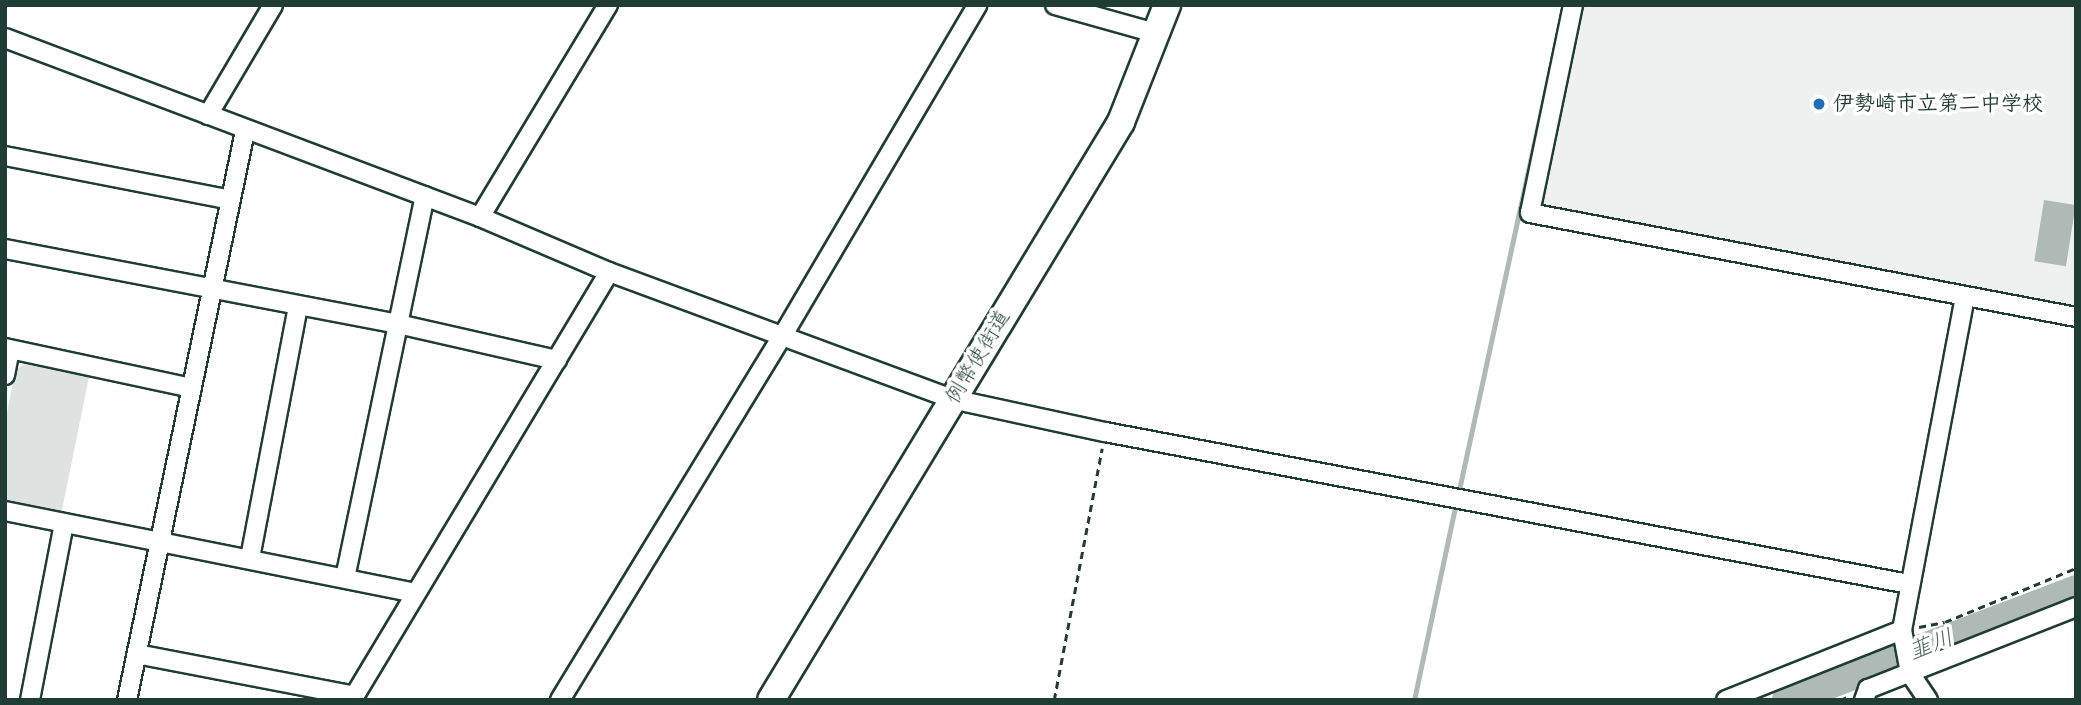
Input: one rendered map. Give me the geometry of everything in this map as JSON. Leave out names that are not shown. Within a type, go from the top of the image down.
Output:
[{"type":"main road","name":"例幣使街道","points":[[771,700],[1121,122],[1159,34],[1167,5]]},
{"type":"street","points":[[208,115],[273,5]]},
{"type":"street","points":[[480,217],[608,5]]},
{"type":"street","points":[[560,700],[783,335],[977,5]]},
{"type":"street","points":[[1055,5],[1159,34]]},
{"type":"street","points":[[1573,5],[1530,213],[2076,317]]},
{"type":"street","points":[[5,38],[245,131],[480,217],[610,272],[952,399],[1105,432],[1909,584]]},
{"type":"street","points":[[127,700],[215,290],[245,131]]},
{"type":"street","points":[[5,156],[230,200]]},
{"type":"street","points":[[345,578],[425,196]]},
{"type":"street","points":[[5,249],[398,324],[557,360]]},
{"type":"street","points":[[137,654],[353,698],[610,272]]},
{"type":"street","points":[[1928,700],[1910,669],[1902,633],[1909,584],[1965,297]]},
{"type":"street","points":[[250,558],[298,306]]},
{"type":"street","points":[[5,375],[8,349],[192,388]]},
{"type":"street","points":[[5,511],[415,593]]},
{"type":"street","points":[[30,700],[64,523]]},
{"type":"street","points":[[1864,700],[1868,689],[1910,669],[2076,607]]},
{"type":"street","points":[[1726,700],[1902,633]]},
{"type":"path","points":[[1054,700],[1105,432]]},
{"type":"path","points":[[1902,633],[1945,622],[2076,568]]},
{"type":"shaded area","name":"伊勢崎市立第二中学校","points":[[1584,5],[2076,5],[2076,307],[1545,208],[1542,202]]},
{"type":"shaded area","points":[[2044,200],[2076,205],[2066,266],[2034,261]]},
{"type":"shaded area","points":[[24,364],[89,377],[61,515],[5,503],[5,424],[15,370]]},
{"type":"waterway","points":[[1459,490],[1564,5]]},
{"type":"waterway","points":[[1414,700],[1455,507]]},
{"type":"waterway","name":"韮川","points":[[1787,700],[2076,590]]},
{"type":"place","name":"伊勢崎市立第二中学校","points":[[1819,104]]}]
